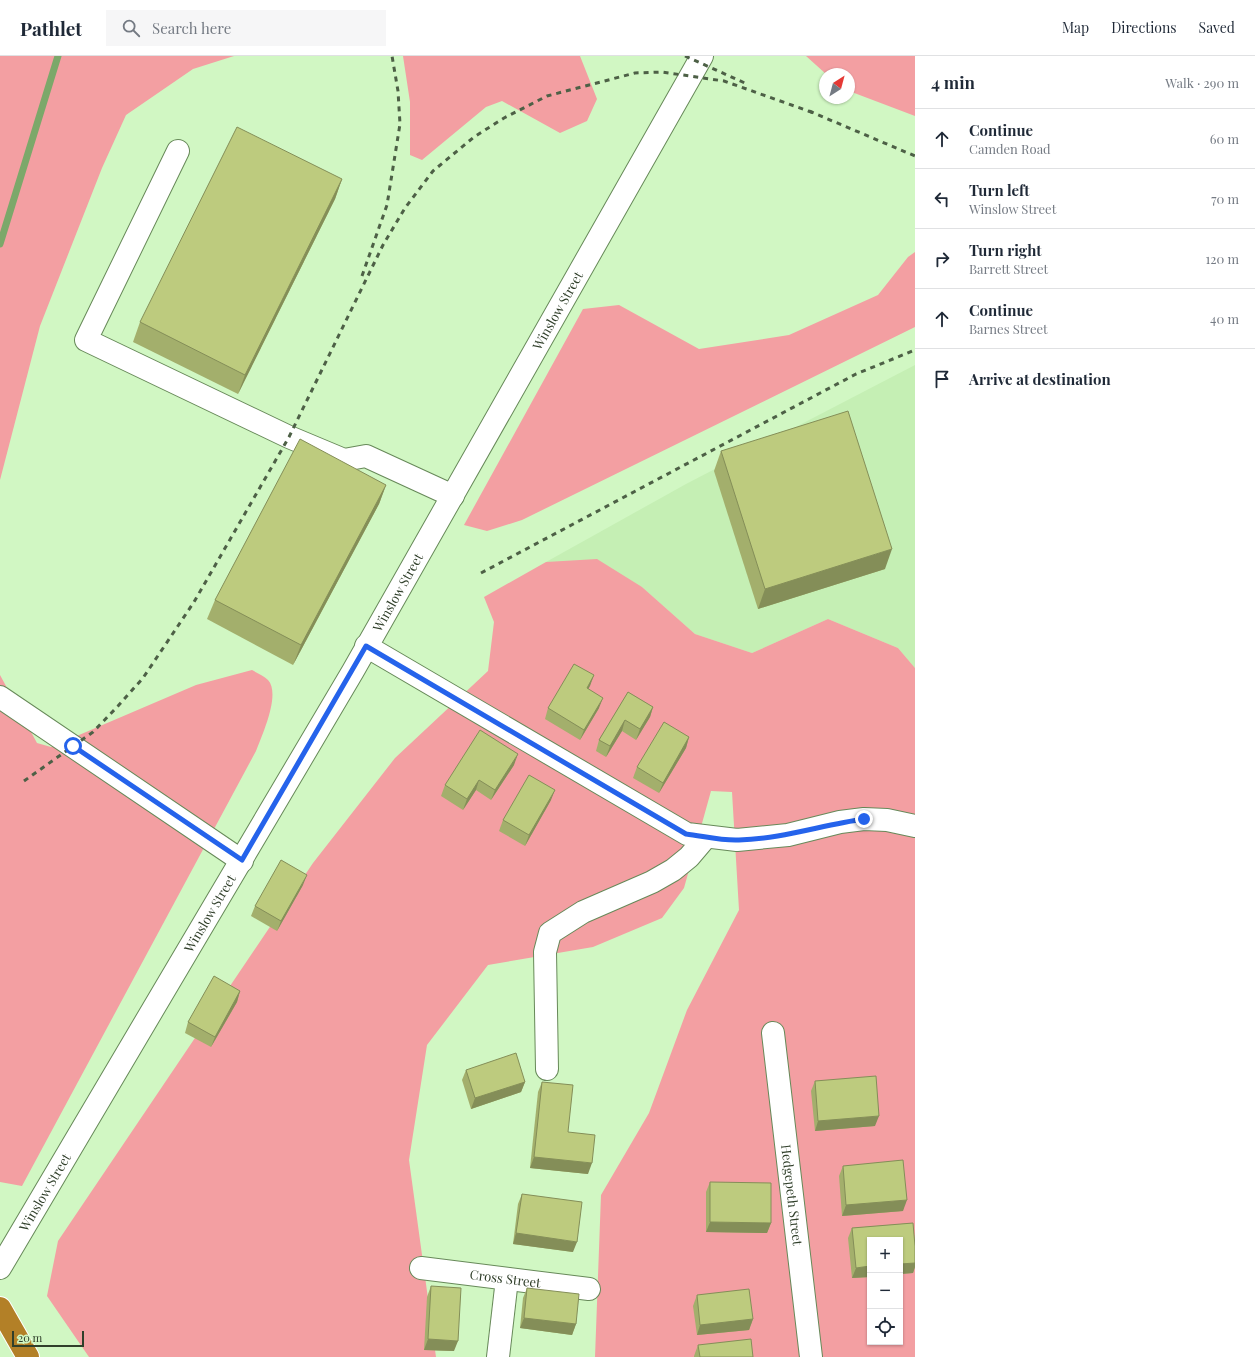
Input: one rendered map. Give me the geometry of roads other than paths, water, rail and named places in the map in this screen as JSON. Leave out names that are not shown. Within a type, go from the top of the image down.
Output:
[{"type":"highway","points":[[0,1308],[28,1357]]},
{"type":"street","name":"Winslow Street","points":[[0,1268],[242,860],[453,496],[702,56]]},
{"type":"street","points":[[178,151],[86,340],[290,437],[344,460],[366,456],[453,496]]},
{"type":"street","points":[[366,646],[686,834],[738,840],[788,835],[840,822],[864,819],[887,820],[915,826]]},
{"type":"street","points":[[0,697],[242,860]]},
{"type":"street","points":[[547,1069],[545,952],[550,933],[583,912],[652,882],[674,870],[689,857],[706,837]]},
{"type":"street","name":"Hedgepeth Street","points":[[773,1033],[811,1357]]},
{"type":"street","name":"Cross Street","points":[[421,1268],[589,1289]]},
{"type":"street","points":[[498,1357],[507,1279]]},
{"type":"waterway","points":[[0,244],[58,56]]},
{"type":"railway","points":[[362,276],[387,205],[400,124],[398,91],[392,56]]},
{"type":"railway","points":[[685,56],[747,84]]},
{"type":"railway","points":[[24,781],[93,732],[118,706],[143,678],[194,602],[289,437],[383,245],[405,208],[433,171],[474,137],[504,118],[547,96],[635,73],[662,72],[724,81],[814,113]]},
{"type":"railway","points":[[809,111],[915,156]]},
{"type":"railway","points":[[481,573],[856,374],[915,350]]}]
